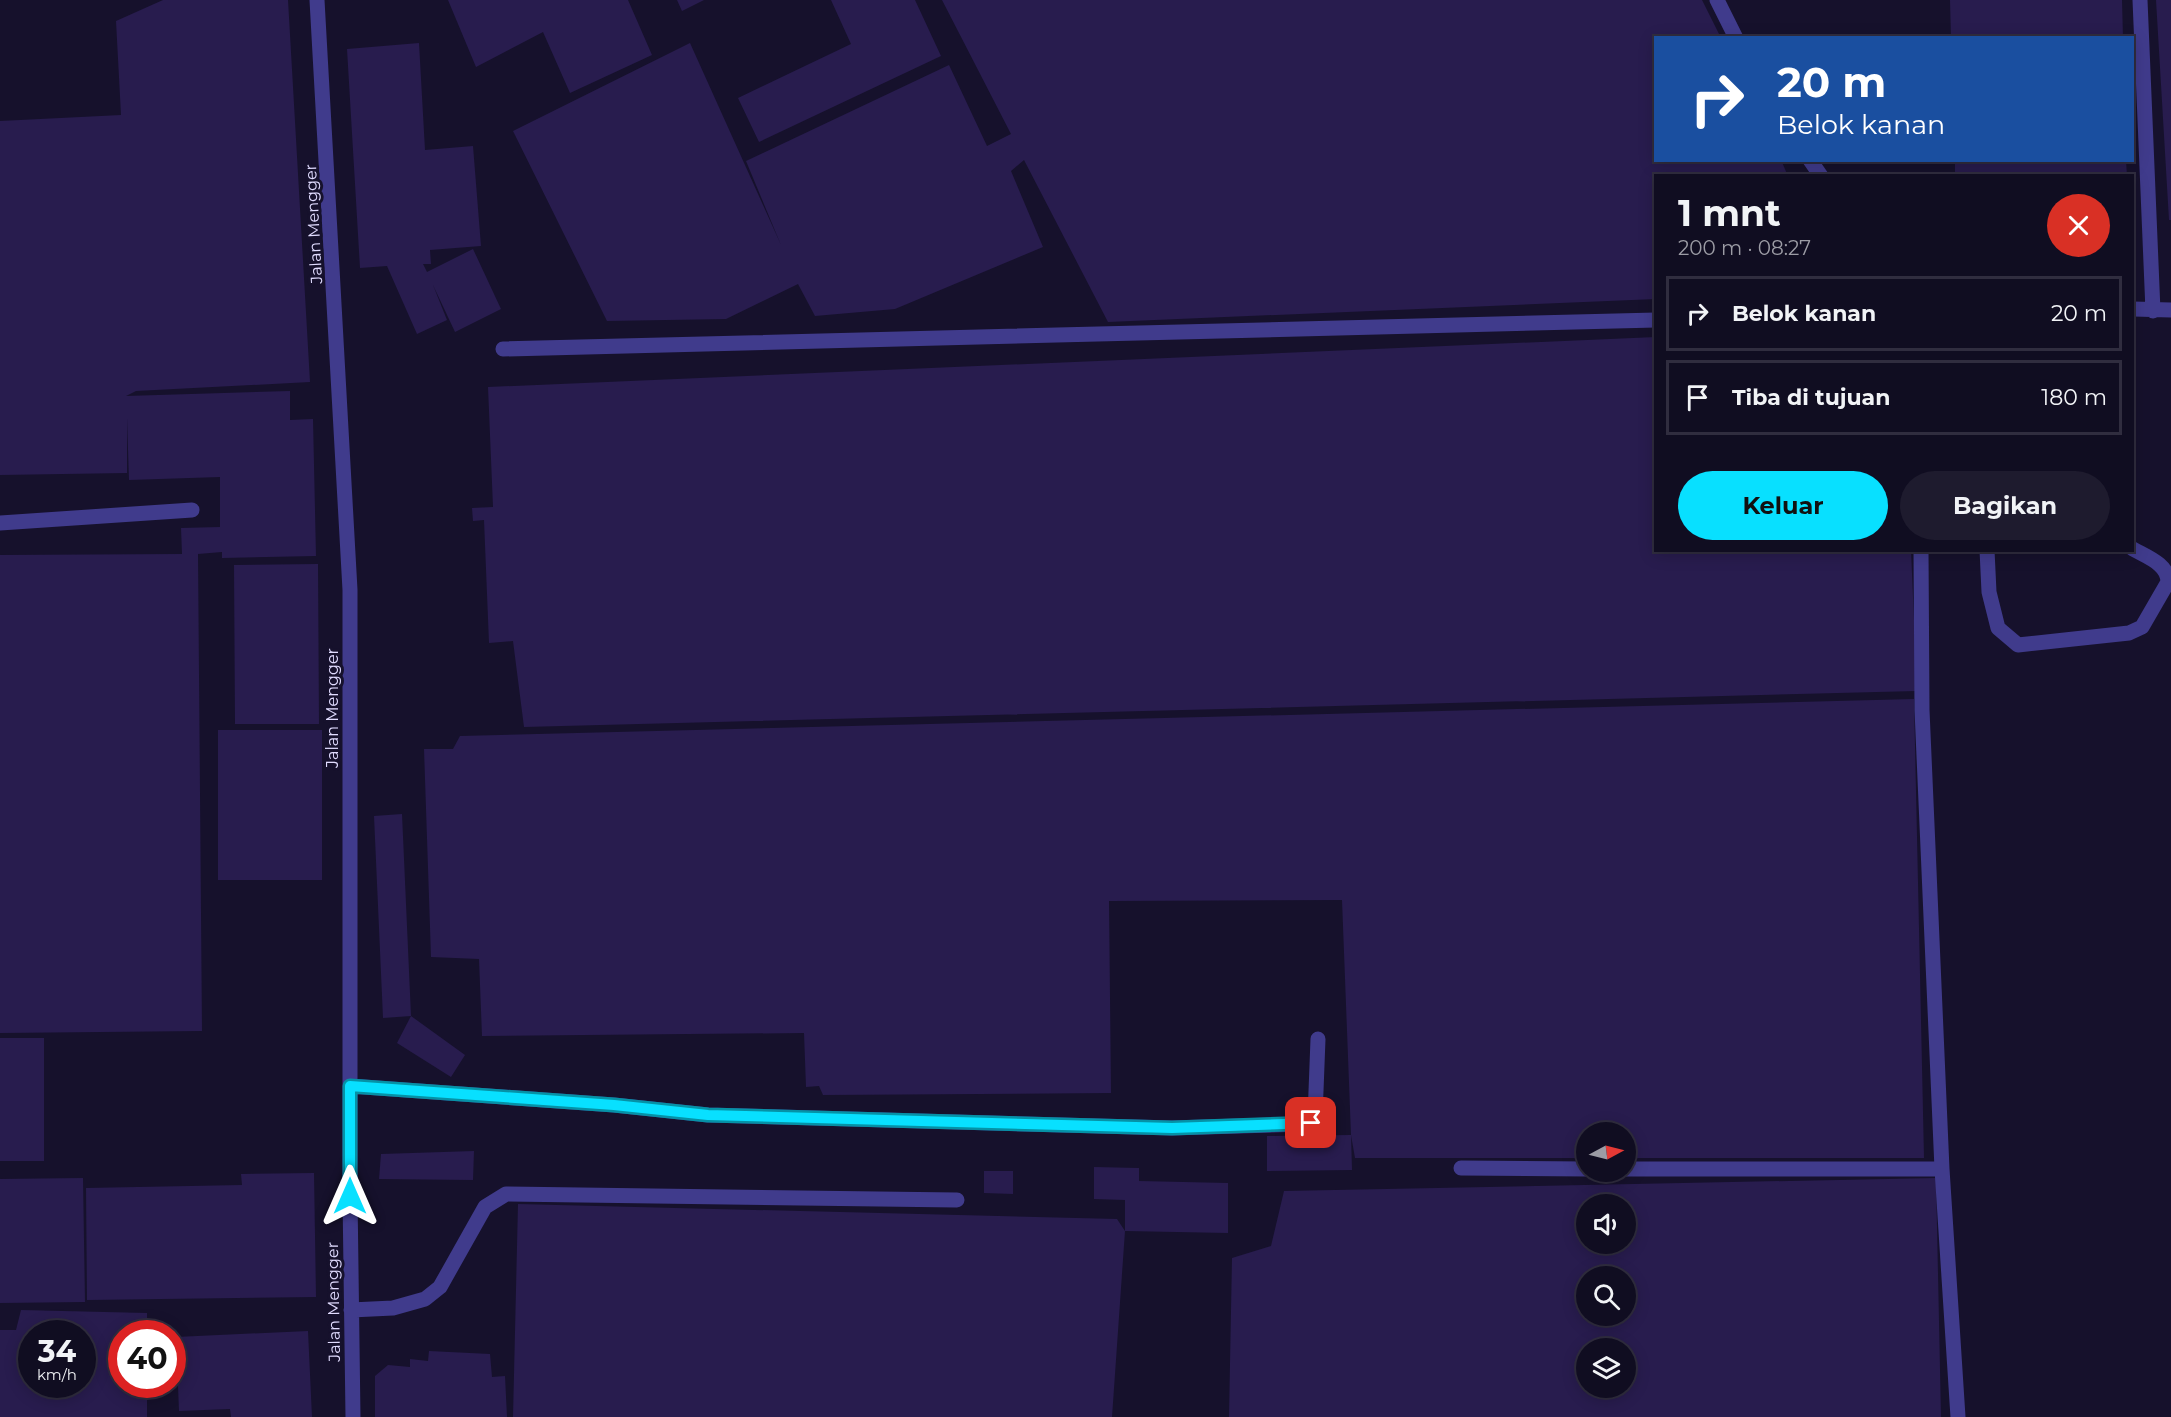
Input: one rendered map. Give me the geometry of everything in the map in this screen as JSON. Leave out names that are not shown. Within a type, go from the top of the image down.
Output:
[{"type":"street","name":"Jalan Mengger","points":[[317,0],[350,590],[353,1417]]},
{"type":"street","points":[[1717,0],[1735,36]]},
{"type":"street","points":[[2140,0],[2153,310]]},
{"type":"street","points":[[2134,309],[2171,310]]},
{"type":"street","points":[[503,349],[1654,320]]},
{"type":"street","points":[[0,523],[192,510]]},
{"type":"street","points":[[1986,552],[1989,592],[1998,628],[2018,645],[2129,633],[2142,627],[2168,582],[2168,574],[2164,568],[2134,550]]},
{"type":"street","points":[[1921,552],[1922,710],[1942,1169],[1958,1417]]},
{"type":"street","points":[[350,1086],[614,1105],[708,1115],[1172,1128],[1306,1124],[1311,1123],[1315,1117],[1318,1039]]},
{"type":"street","points":[[1461,1168],[1576,1169]]},
{"type":"street","points":[[1636,1169],[1942,1169]]},
{"type":"street","points":[[351,1310],[393,1308],[425,1299],[440,1287],[485,1207],[506,1194],[957,1200]]},
{"type":"building","points":[[163,0],[288,0],[310,382],[136,391],[126,396],[290,391],[290,420],[313,419],[316,556],[222,558],[222,552],[198,554],[202,1031],[0,1033],[0,555],[182,554],[181,528],[220,527],[220,477],[129,480],[127,418],[127,473],[0,475],[0,121],[121,115],[116,21]]},
{"type":"building","points":[[448,0],[628,0],[652,55],[570,93],[543,32],[476,67]]},
{"type":"building","points":[[677,0],[704,0],[682,11]]},
{"type":"building","points":[[831,0],[915,0],[941,56],[759,142],[738,98],[851,44]]},
{"type":"building","points":[[942,0],[1702,0],[1720,36],[1654,36],[1654,162],[1782,162],[1787,174],[1654,174],[1654,299],[1108,322],[1024,160],[1011,171],[1043,247],[895,309],[815,316],[798,284],[726,319],[607,321],[513,131],[690,43],[781,245],[746,161],[949,65],[987,146],[1011,134]]},
{"type":"building","points":[[1950,0],[2122,0],[2123,36],[1951,36]]},
{"type":"building","points":[[2156,0],[2171,0],[2171,220],[2169,220]]},
{"type":"building","points":[[419,43],[425,150],[473,146],[481,246],[430,250],[431,264],[423,264],[427,272],[473,249],[501,309],[455,332],[433,285],[447,320],[417,334],[387,266],[360,268],[347,49]]},
{"type":"building","points":[[1955,162],[2126,162],[2127,174],[1955,174]]},
{"type":"building","points":[[1654,337],[1654,552],[1911,552],[1917,691],[524,727],[513,641],[489,643],[484,520],[473,521],[472,508],[493,507],[488,387]]},
{"type":"building","points":[[318,564],[319,724],[235,724],[234,565]]},
{"type":"building","points":[[1914,699],[1924,1158],[1636,1158],[1636,1122],[1576,1122],[1576,1158],[1355,1158],[1351,1135],[1342,900],[1109,901],[1111,1093],[823,1095],[819,1086],[806,1087],[804,1033],[482,1036],[479,959],[431,957],[424,749],[453,749],[460,736]]},
{"type":"building","points":[[218,730],[322,730],[322,880],[218,880]]},
{"type":"building","points":[[402,814],[411,1016],[383,1018],[374,816]]},
{"type":"building","points":[[411,1016],[465,1055],[451,1077],[397,1043]]},
{"type":"building","points":[[0,1038],[44,1038],[44,1161],[0,1161]]},
{"type":"building","points":[[1351,1135],[1352,1170],[1267,1171],[1267,1136]]},
{"type":"building","points":[[474,1151],[473,1180],[379,1179],[381,1154]]},
{"type":"building","points":[[1094,1167],[1139,1168],[1139,1181],[1228,1183],[1228,1233],[1125,1231],[1125,1200],[1094,1199]]},
{"type":"building","points":[[984,1171],[1013,1171],[1013,1194],[984,1193]]},
{"type":"building","points":[[314,1173],[316,1297],[87,1300],[86,1188],[242,1185],[241,1174]]},
{"type":"building","points":[[83,1178],[85,1302],[0,1303],[0,1179]]},
{"type":"building","points":[[1936,1178],[1941,1417],[1229,1417],[1232,1258],[1271,1246],[1284,1191]]},
{"type":"building","points":[[518,1204],[1117,1219],[1125,1231],[1112,1417],[513,1417]]},
{"type":"building","points":[[21,1310],[147,1313],[147,1320],[108,1320],[108,1398],[147,1398],[147,1417],[0,1417],[0,1330],[16,1330],[18,1322],[18,1398],[96,1398],[96,1320],[18,1320]]},
{"type":"building","points":[[308,1331],[312,1417],[231,1417],[230,1409],[179,1411],[178,1398],[186,1398],[186,1337]]},
{"type":"building","points":[[429,1351],[490,1354],[492,1377],[505,1376],[507,1417],[375,1417],[375,1376],[388,1365],[410,1367],[410,1359],[428,1361]]},
{"type":"route","points":[[350,1196],[350,1086],[614,1105],[708,1115],[1172,1128],[1311,1123]]}]
